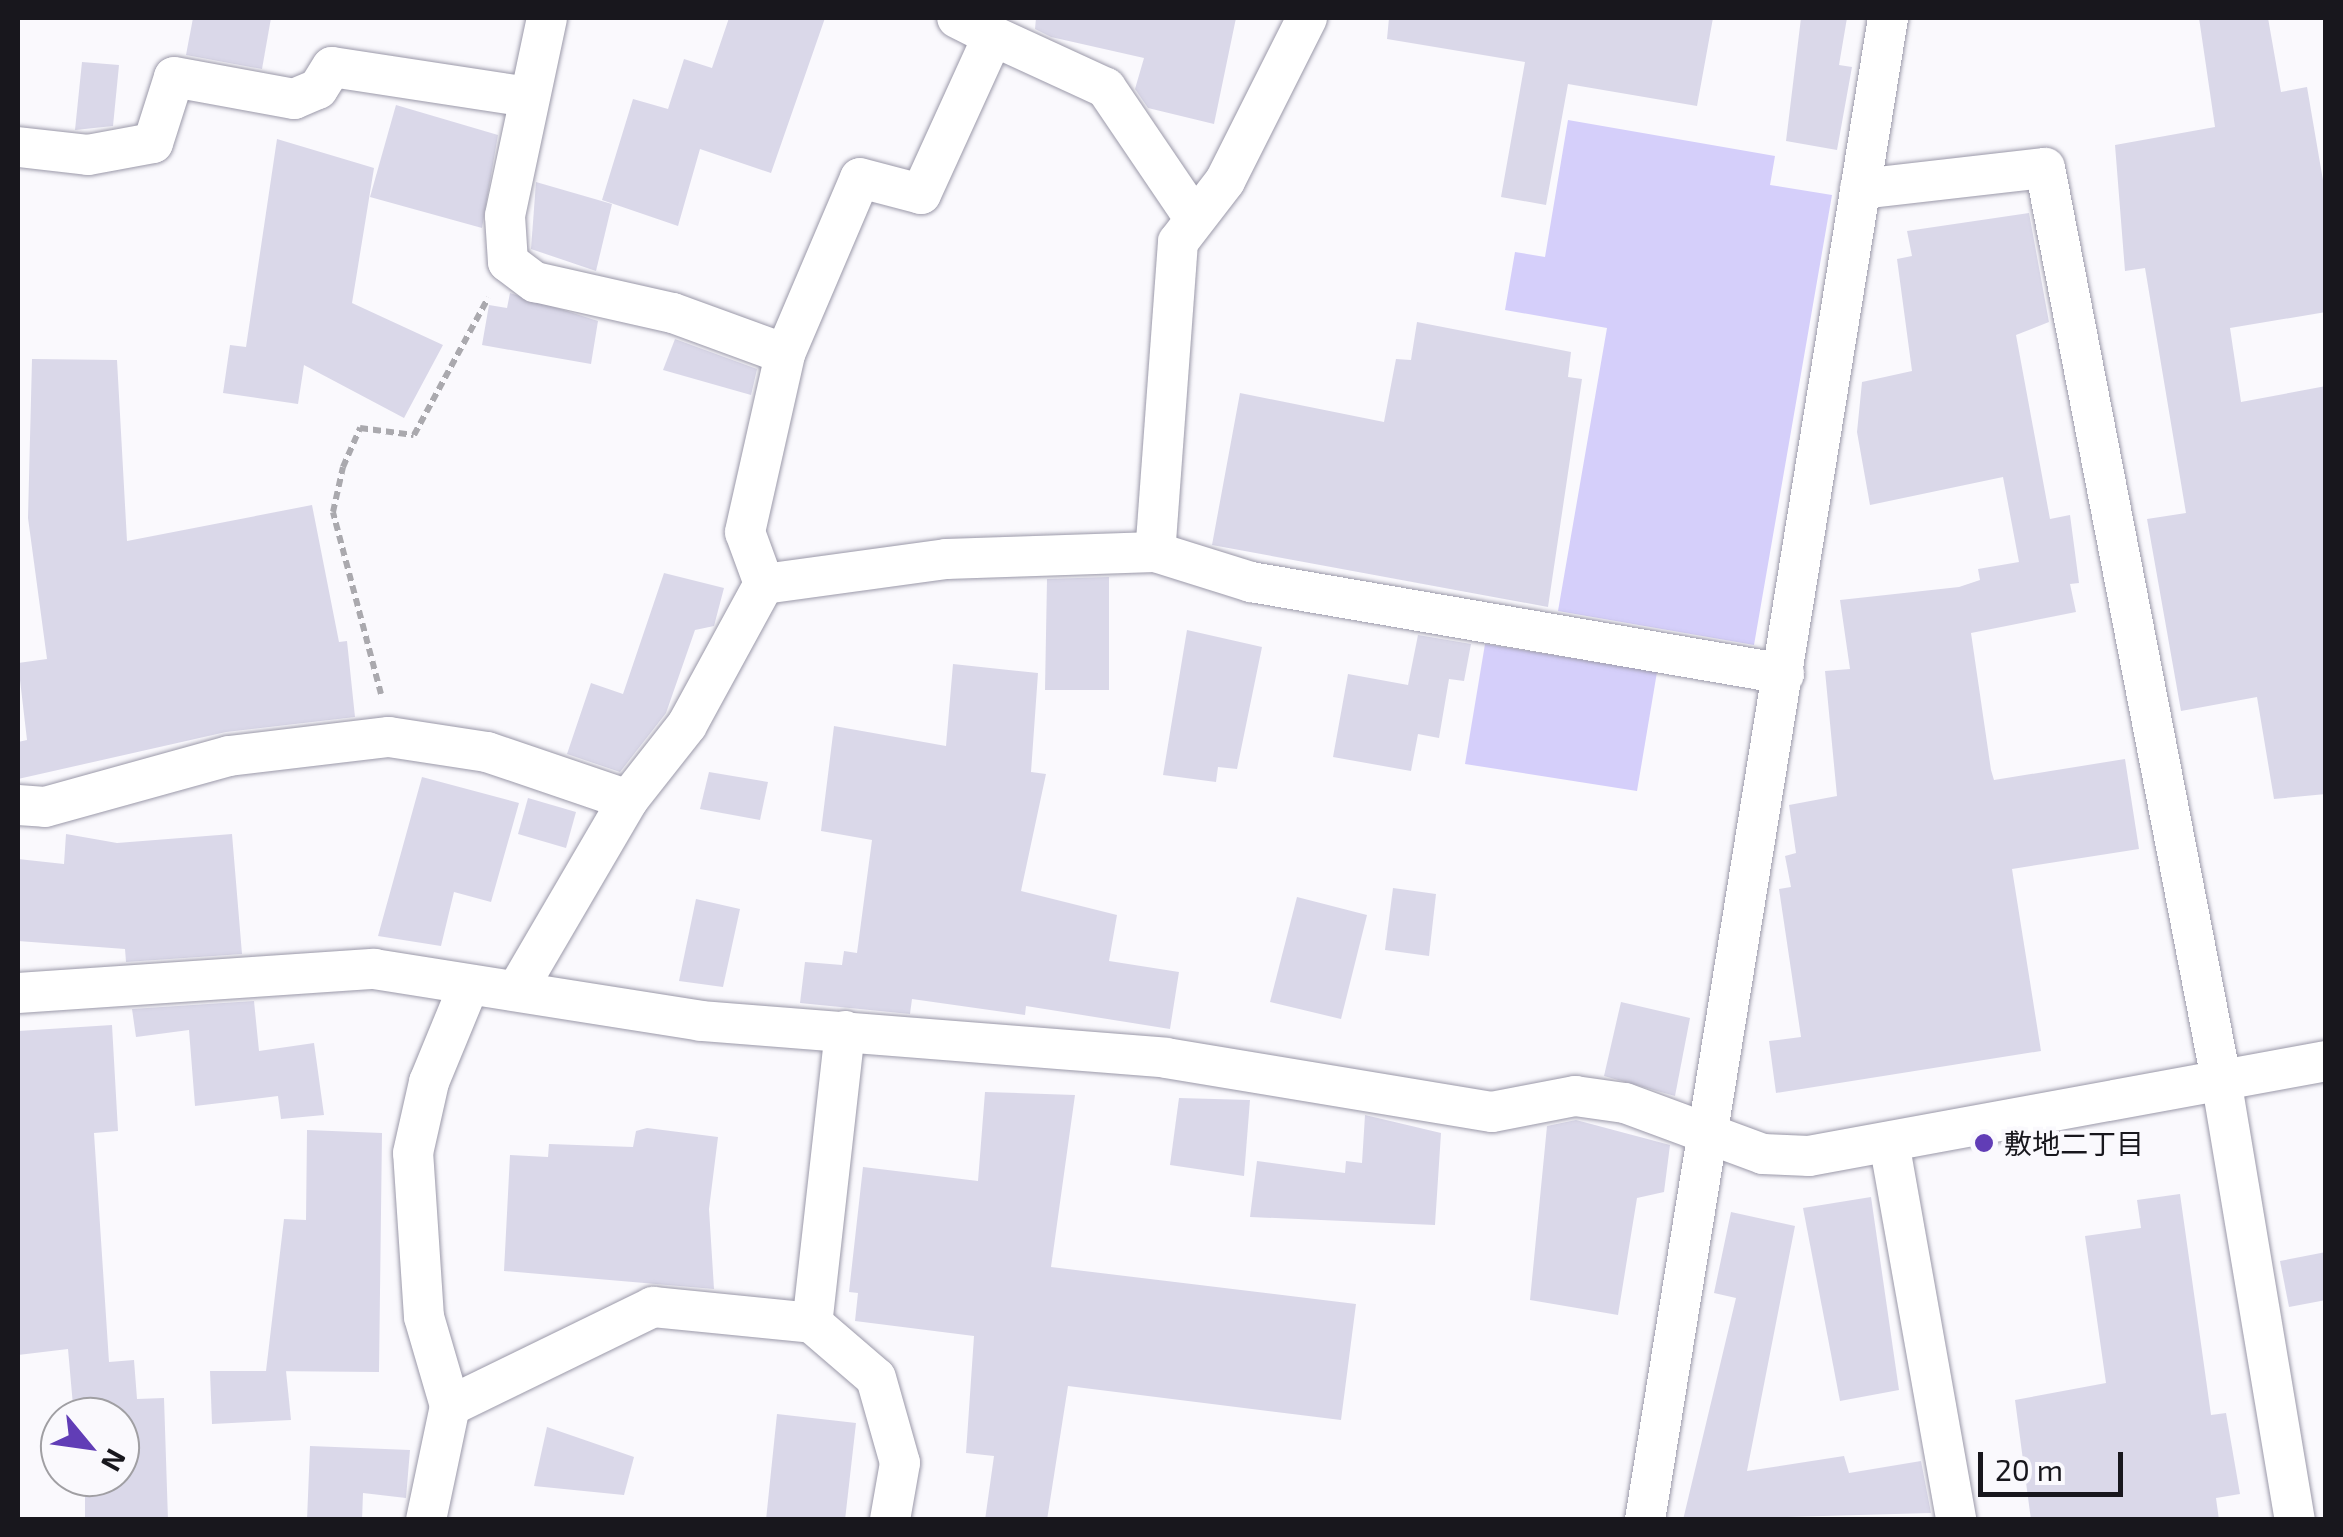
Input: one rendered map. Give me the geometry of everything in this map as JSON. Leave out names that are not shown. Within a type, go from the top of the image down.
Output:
[{"type":"street","points":[[547,18],[505,216],[508,262],[535,282],[673,313],[785,354]]},
{"type":"street","points":[[957,18],[1106,88],[1192,215]]},
{"type":"street","points":[[1155,552],[1178,242],[1192,215],[1225,181],[1307,18]]},
{"type":"street","points":[[1644,1520],[1888,18]]},
{"type":"street","points":[[517,990],[628,800],[687,725],[764,584],[745,532],[785,354],[860,178],[921,194],[993,36]]},
{"type":"street","points":[[18,147],[88,155],[154,143],[174,78],[294,99],[318,89],[332,67],[528,98]]},
{"type":"street","points":[[1860,188],[2045,168],[2221,1080],[2295,1520]]},
{"type":"street","points":[[764,584],[946,560],[1155,552],[1251,582],[1784,674]]},
{"type":"street","points":[[18,805],[45,807],[230,756],[389,737],[487,752],[628,800]]},
{"type":"street","points":[[18,993],[323,966],[517,990],[701,1020],[1166,1058],[1492,1112],[1574,1096],[1625,1103],[1763,1154],[1808,1156],[2326,1061]]},
{"type":"street","points":[[426,1520],[450,1406],[424,1317],[413,1152],[429,1082],[469,985]]},
{"type":"street","points":[[812,1323],[845,1031]]},
{"type":"street","points":[[1889,1142],[1956,1520]]},
{"type":"street","points":[[450,1406],[652,1307],[812,1323],[876,1378],[900,1463],[890,1520]]},
{"type":"path","points":[[389,737],[333,512],[343,467],[360,428],[414,435],[508,262]]},
{"type":"shaded area","points":[[1568,120],[1775,156],[1770,185],[1832,195],[1754,645],[1558,611],[1607,328],[1505,310],[1515,252],[1545,257]]},
{"type":"shaded area","points":[[1485,644],[1657,672],[1637,791],[1465,764]]},
{"type":"building","points":[[193,18],[271,18],[262,69],[186,55]]},
{"type":"building","points":[[729,18],[825,18],[771,173],[700,149],[678,226],[602,200],[633,99],[668,109],[684,59],[712,68]]},
{"type":"building","points":[[1036,18],[1236,18],[1214,124],[1148,108],[1135,89],[1144,58],[1051,37],[1035,29]]},
{"type":"building","points":[[1389,18],[1713,18],[1697,106],[1568,84],[1546,205],[1501,197],[1525,62],[1387,39]]},
{"type":"building","points":[[1801,18],[1847,18],[1839,65],[1852,67],[1837,150],[1786,141]]},
{"type":"building","points":[[2199,18],[2268,18],[2281,92],[2307,87],[2326,198],[2326,312],[2230,328],[2241,402],[2326,386],[2326,794],[2274,799],[2257,697],[2181,711],[2147,519],[2186,513],[2145,268],[2125,271],[2115,145],[2215,127]]},
{"type":"building","points":[[82,62],[119,65],[113,126],[75,130]]},
{"type":"building","points":[[396,105],[498,135],[482,228],[370,197]]},
{"type":"building","points":[[277,139],[374,168],[352,303],[443,345],[404,418],[304,365],[298,404],[223,393],[230,345],[246,347]]},
{"type":"building","points":[[536,182],[612,204],[596,271],[531,249]]},
{"type":"building","points":[[2029,213],[2049,322],[2016,335],[2050,519],[2070,515],[2079,583],[2070,584],[2076,612],[1971,633],[1991,770],[1994,780],[2125,759],[2139,849],[2012,869],[2041,1051],[1776,1093],[1769,1041],[1801,1037],[1779,889],[1791,887],[1785,856],[1796,853],[1789,805],[1837,796],[1825,671],[1850,669],[1840,600],[1959,587],[1980,580],[1978,569],[2019,562],[2003,477],[1870,505],[1857,432],[1862,382],[1912,371],[1897,259],[1912,256],[1907,231]]},
{"type":"building","points":[[510,293],[598,321],[591,364],[482,345],[489,305],[507,308]]},
{"type":"building","points":[[1417,322],[1571,352],[1568,377],[1582,379],[1548,607],[1212,545],[1240,393],[1384,422],[1396,359],[1411,360]]},
{"type":"building","points":[[675,339],[757,369],[751,395],[663,370]]},
{"type":"building","points":[[32,359],[117,360],[127,541],[312,505],[339,642],[347,641],[355,717],[226,732],[18,779],[18,742],[27,740],[18,663],[47,659],[28,518]]},
{"type":"building","points":[[664,573],[724,588],[714,626],[695,630],[666,713],[620,772],[567,754],[591,683],[623,694]]},
{"type":"building","points":[[1109,577],[1109,690],[1045,690],[1047,579]]},
{"type":"building","points":[[1187,630],[1262,647],[1237,769],[1218,767],[1216,782],[1163,775]]},
{"type":"building","points":[[1418,635],[1471,644],[1464,681],[1449,679],[1439,738],[1418,734],[1411,771],[1333,757],[1348,674],[1408,685]]},
{"type":"building","points":[[953,664],[1038,673],[1031,772],[1046,774],[1021,891],[1117,915],[1109,961],[1179,972],[1170,1029],[1026,1006],[1025,1015],[912,999],[910,1014],[800,1003],[805,962],[842,965],[844,951],[857,953],[872,840],[821,831],[834,726],[946,746]]},
{"type":"building","points":[[709,772],[768,782],[760,820],[700,809]]},
{"type":"building","points":[[422,777],[519,803],[491,902],[454,892],[441,946],[378,936]]},
{"type":"building","points":[[528,798],[576,812],[566,848],[518,834]]},
{"type":"building","points":[[66,834],[117,843],[232,834],[242,954],[126,962],[125,949],[18,941],[18,859],[64,864]]},
{"type":"building","points":[[1393,888],[1436,894],[1429,956],[1385,950]]},
{"type":"building","points":[[1297,897],[1367,915],[1341,1019],[1270,1002]]},
{"type":"building","points":[[696,899],[740,909],[723,987],[679,981]]},
{"type":"building","points":[[254,1001],[259,1051],[314,1043],[324,1115],[281,1119],[278,1096],[195,1106],[189,1030],[136,1037],[132,1009]]},
{"type":"building","points":[[1621,1002],[1690,1018],[1675,1096],[1604,1076]]},
{"type":"building","points":[[112,1025],[118,1131],[94,1133],[109,1362],[134,1360],[137,1397],[72,1397],[68,1349],[18,1355],[18,1031]]},
{"type":"building","points":[[985,1092],[1075,1095],[1051,1267],[1356,1304],[1341,1420],[1068,1386],[1047,1520],[985,1520],[994,1456],[966,1453],[974,1336],[855,1321],[858,1293],[849,1292],[863,1167],[978,1181]]},
{"type":"building","points":[[1179,1098],[1250,1100],[1244,1176],[1170,1165]]},
{"type":"building","points":[[1365,1115],[1441,1133],[1435,1225],[1250,1217],[1257,1161],[1345,1173],[1346,1161],[1362,1163]]},
{"type":"building","points":[[1576,1120],[1670,1145],[1664,1192],[1637,1198],[1618,1315],[1530,1300],[1547,1126]]},
{"type":"building","points":[[647,1128],[718,1137],[709,1209],[714,1289],[504,1271],[510,1155],[548,1157],[549,1144],[633,1147],[636,1131]]},
{"type":"building","points":[[307,1130],[382,1133],[379,1372],[266,1371],[284,1219],[306,1220]]},
{"type":"building","points":[[2180,1194],[2211,1415],[2226,1413],[2240,1494],[2216,1498],[2219,1520],[2031,1520],[2015,1400],[2106,1383],[2085,1236],[2141,1228],[2137,1200]]},
{"type":"building","points":[[1871,1197],[1899,1390],[1840,1401],[1803,1208]]},
{"type":"building","points":[[1731,1212],[1795,1226],[1747,1471],[1844,1456],[1849,1473],[1921,1461],[1931,1513],[1683,1520],[1736,1298],[1714,1293]]},
{"type":"building","points":[[2326,1252],[2326,1300],[2289,1307],[2280,1261]]},
{"type":"building","points":[[210,1371],[286,1371],[291,1420],[212,1424]]},
{"type":"building","points":[[164,1398],[168,1520],[85,1520],[85,1497],[140,1497],[140,1399]]},
{"type":"building","points":[[777,1414],[856,1423],[845,1520],[766,1520]]},
{"type":"building","points":[[547,1427],[634,1457],[624,1495],[534,1486]]},
{"type":"building","points":[[310,1446],[410,1450],[406,1498],[363,1493],[362,1520],[307,1520]]},
{"type":"place","name":"敷地二丁目","points":[[1984,1143]]}]
